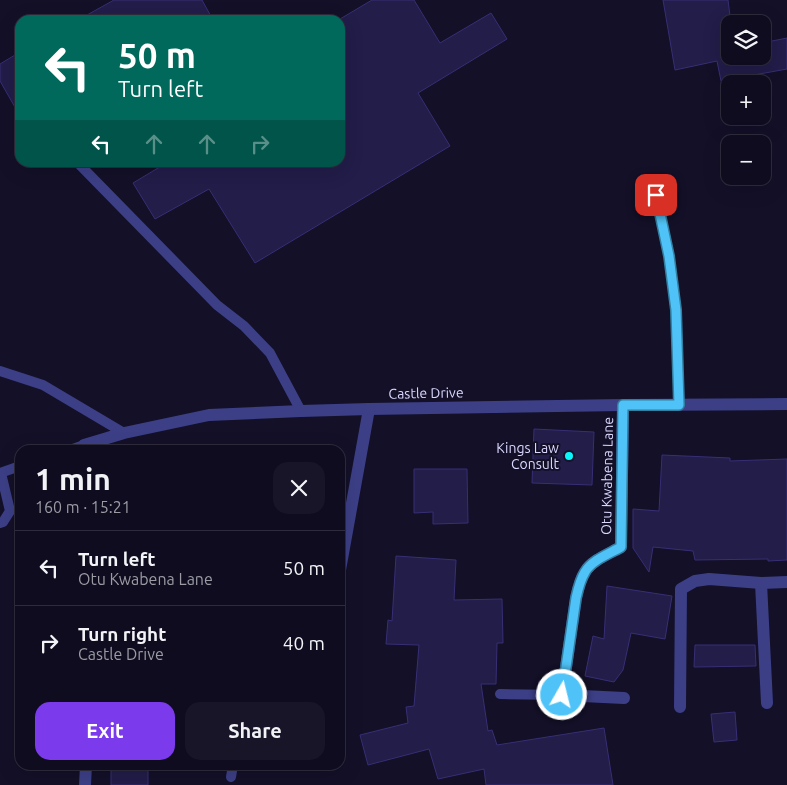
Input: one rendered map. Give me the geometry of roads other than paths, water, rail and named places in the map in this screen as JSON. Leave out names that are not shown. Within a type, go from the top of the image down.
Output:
[{"type":"street","name":"Castle Drive","points":[[94,445],[124,433],[209,415],[301,410],[787,404]]},
{"type":"street","name":"Otu Kwabena Lane","points":[[562,695],[576,598],[580,584],[586,571],[594,562],[621,547],[623,405]]},
{"type":"street","points":[[345,542],[369,409]]},
{"type":"street","points":[[680,707],[681,589],[696,581],[709,579],[761,583],[787,582]]},
{"type":"street","points":[[761,583],[767,703]]},
{"type":"street","points":[[562,695],[624,698]]},
{"type":"street","points":[[85,785],[86,770]]},
{"type":"lane","points":[[82,167],[217,305],[244,326],[270,354],[301,410]]},
{"type":"lane","points":[[656,195],[669,256],[676,310],[679,405]]},
{"type":"lane","points":[[0,371],[43,385],[124,433]]},
{"type":"lane","points":[[0,523],[3,522],[10,511],[1,473],[15,468]]},
{"type":"lane","points":[[500,694],[562,695]]},
{"type":"lane","points":[[232,777],[233,770]]},
{"type":"place","name":"Kings Law Consult","points":[[569,456]]}]
